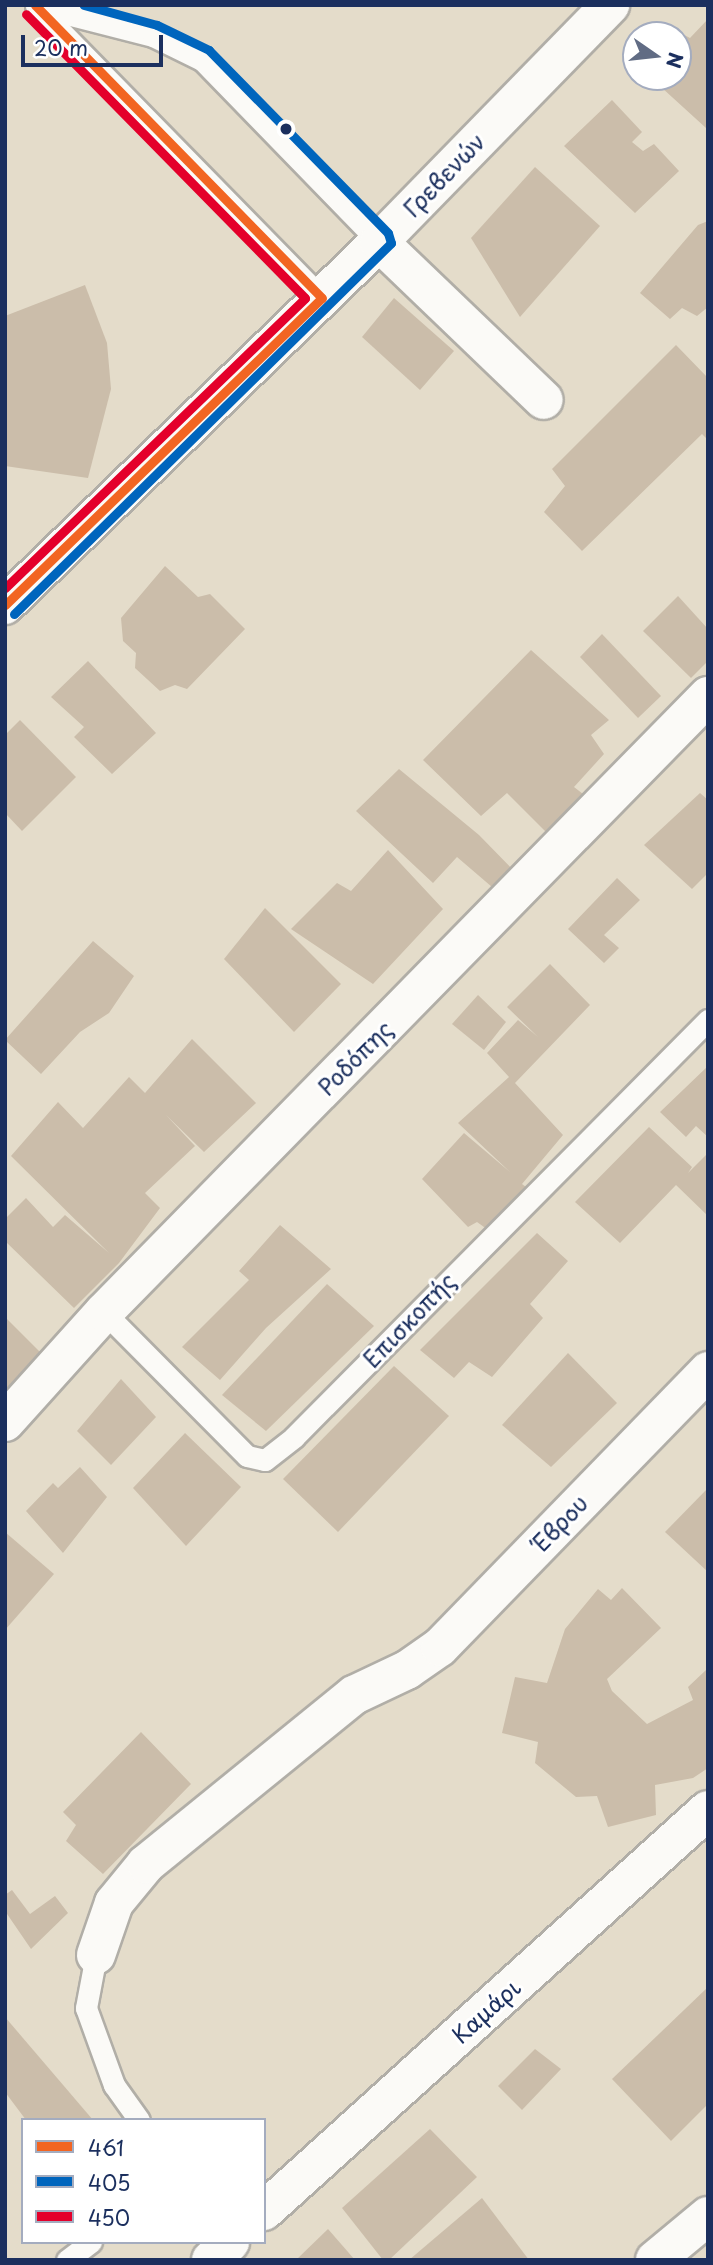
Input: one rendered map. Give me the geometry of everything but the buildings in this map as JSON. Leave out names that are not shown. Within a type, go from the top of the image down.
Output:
[{"type":"street","name":"Γρεβενών","points":[[5,605],[379,242],[610,5]]},
{"type":"street","points":[[379,242],[544,400]]},
{"type":"street","name":"Ροδόπης","points":[[5,1422],[104,1312],[708,696]]},
{"type":"street","name":"Έβρου","points":[[96,1955],[114,1903],[146,1864],[354,1695],[407,1670],[440,1647],[708,1371]]},
{"type":"street","name":"Καμάρι","points":[[266,2209],[708,1810]]},
{"type":"street","points":[[655,2260],[705,2223]]},
{"type":"street","points":[[211,2260],[228,2244]]},
{"type":"lane","points":[[35,5],[153,36],[202,60],[379,242]]},
{"type":"lane","points":[[35,5],[322,298]]},
{"type":"lane","name":"Επισκοπής","points":[[104,1312],[247,1456],[264,1460],[294,1437],[708,1020]]},
{"type":"lane","points":[[96,1955],[86,2008],[114,2085],[138,2118]]},
{"type":"lane","points":[[67,2260],[88,2244]]},
{"type":"transit line","name":"461","points":[[35,5],[322,298]]},
{"type":"transit line","name":"405","points":[[14,614],[391,243],[388,233],[209,50],[157,25],[84,5]]},
{"type":"transit line","name":"450","points":[[5,588],[305,298],[26,14]]},
{"type":"transit line","name":"461","points":[[5,605],[322,298]]}]
